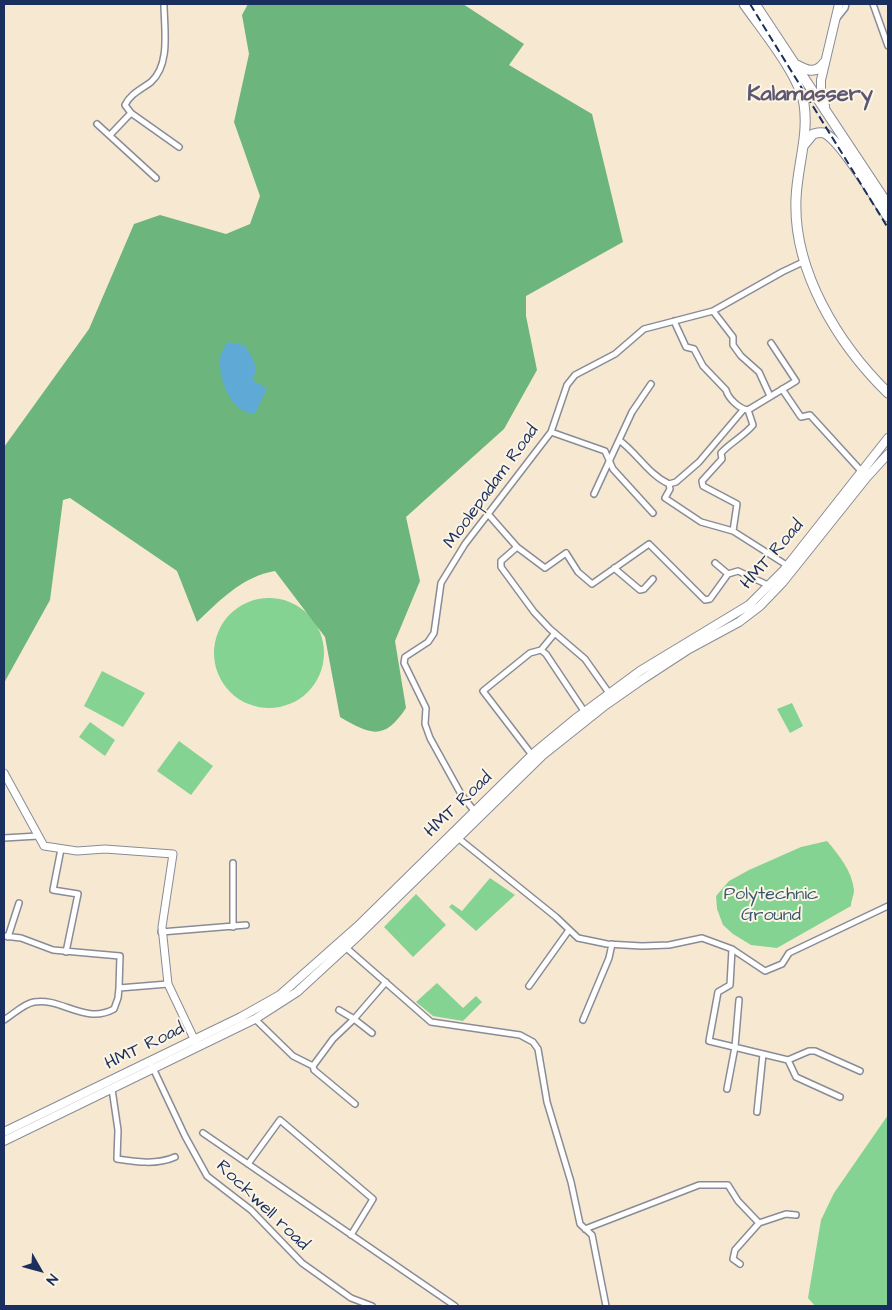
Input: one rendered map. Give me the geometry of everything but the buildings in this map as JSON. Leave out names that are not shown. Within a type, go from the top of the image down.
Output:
[{"type":"highway","points":[[744,4],[798,83],[804,105],[804,145],[797,182],[796,217],[804,262],[839,332],[870,373],[888,393]]},
{"type":"highway","points":[[755,4],[888,205]]},
{"type":"highway","points":[[795,64],[812,71],[824,63]]},
{"type":"highway","points":[[804,145],[813,134],[824,133],[844,152],[888,217]]},
{"type":"main road","points":[[828,115],[821,91],[824,63],[837,18],[839,4]]},
{"type":"main road","name":"HMT Road","points":[[440,850],[458,838],[532,755],[584,711],[671,651],[740,612],[770,586],[788,566],[888,438]]},
{"type":"main road","name":"HMT Road","points":[[4,1132],[196,1043],[254,1019],[297,992],[440,850],[475,812],[544,754],[603,706],[672,659],[739,622],[760,606],[783,582],[888,454]]},
{"type":"main road","name":"HMT Road","points":[[196,1043],[280,995],[343,945]]},
{"type":"main road","name":"HMT Road","points":[[4,1140],[112,1089],[151,1064]]},
{"type":"street","points":[[164,4],[164,56],[161,69],[152,81],[126,102],[125,105],[131,113],[179,147]]},
{"type":"street","points":[[837,18],[846,4]]},
{"type":"street","points":[[873,4],[888,46]]},
{"type":"street","points":[[110,135],[131,113]]},
{"type":"street","points":[[97,124],[156,178]]},
{"type":"street","name":"Moolepadam Road","points":[[475,812],[461,794],[430,738],[424,724],[426,708],[404,663],[405,657],[428,642],[434,633],[441,583],[466,544],[551,432],[567,385],[575,376],[615,354],[644,329],[712,311],[782,272],[804,262]]},
{"type":"street","points":[[712,311],[733,337],[733,345],[741,356],[759,372],[770,396]]},
{"type":"street","points":[[674,321],[686,346],[694,349],[708,372],[745,410],[753,425],[746,434],[721,453],[722,459],[702,481],[703,486],[737,504],[733,531]]},
{"type":"street","points":[[619,440],[632,450],[660,481],[669,484],[676,482],[699,462],[745,410],[796,381],[771,344]]},
{"type":"street","points":[[594,494],[609,458],[617,448],[632,412],[651,384]]},
{"type":"street","points":[[782,389],[802,417],[810,415],[862,472]]},
{"type":"street","points":[[551,432],[602,449],[609,458],[613,469],[653,513]]},
{"type":"street","points":[[669,484],[670,489],[665,498],[701,522],[733,531],[788,566]]},
{"type":"street","points":[[488,514],[517,547],[545,568],[566,553],[578,572],[592,584],[649,544],[705,600],[710,599],[728,574],[738,571],[770,586]]},
{"type":"street","points":[[517,547],[501,561],[501,566],[534,612],[585,659],[608,694]]},
{"type":"street","points":[[715,563],[728,574]]},
{"type":"street","points":[[614,568],[640,590],[644,589],[652,579]]},
{"type":"street","points":[[532,755],[483,691],[530,653],[541,650],[555,633]]},
{"type":"street","points":[[541,650],[546,654],[584,711]]},
{"type":"street","points":[[4,773],[44,846],[77,851],[105,849],[173,854],[162,932],[168,984],[196,1043]]},
{"type":"street","points":[[4,838],[38,836]]},
{"type":"street","points":[[458,838],[578,938],[612,944],[669,945],[702,938],[732,949],[765,971],[782,964],[790,953],[888,906]]},
{"type":"street","points":[[61,849],[53,890],[78,894],[66,952]]},
{"type":"street","points":[[233,926],[234,863]]},
{"type":"street","points":[[4,1020],[25,1006],[35,1002],[49,1002],[70,1010],[91,1014],[106,1014],[114,1009],[118,998],[120,956],[53,950],[21,938],[6,936],[19,903]]},
{"type":"street","points":[[162,932],[246,925]]},
{"type":"street","points":[[529,986],[569,930]]},
{"type":"street","points":[[583,1020],[609,958],[612,944]]},
{"type":"street","points":[[343,945],[431,1022],[520,1035],[533,1042],[538,1049],[547,1102],[571,1182],[580,1224],[592,1235],[606,1306]]},
{"type":"street","points":[[732,949],[730,986],[718,992],[709,1041],[788,1060],[809,1051],[815,1051],[860,1071]]},
{"type":"street","points":[[313,1066],[333,1039],[354,1019],[386,982]]},
{"type":"street","points":[[119,988],[168,984]]},
{"type":"street","points":[[727,1089],[739,1000]]},
{"type":"street","points":[[339,1010],[372,1033]]},
{"type":"street","points":[[254,1019],[293,1056],[313,1066],[314,1070],[355,1104]]},
{"type":"street","points":[[757,1112],[763,1054]]},
{"type":"street","points":[[788,1060],[796,1077],[840,1097]]},
{"type":"street","name":"Rockwell road","points":[[151,1064],[185,1136],[207,1176],[251,1210],[302,1263],[345,1294],[372,1306]]},
{"type":"street","points":[[112,1089],[118,1130],[117,1159],[141,1163],[167,1161],[175,1157]]},
{"type":"street","points":[[248,1164],[280,1120],[373,1199],[351,1235]]},
{"type":"street","points":[[203,1133],[455,1306]]},
{"type":"street","points":[[585,1229],[699,1186],[728,1184],[738,1201],[759,1223]]},
{"type":"street","points":[[740,1264],[734,1259],[734,1250],[759,1223],[786,1214],[796,1215]]},
{"type":"green space","points":[[248,4],[463,4],[524,44],[509,65],[592,114],[623,242],[526,296],[526,316],[537,370],[504,429],[406,517],[420,581],[395,641],[406,708],[391,726],[376,732],[360,728],[340,717],[325,637],[275,571],[252,578],[232,590],[197,622],[177,571],[70,498],[63,500],[50,600],[4,683],[4,447],[89,329],[134,224],[160,215],[226,234],[250,224],[260,196],[234,122],[249,54],[242,15]]},
{"type":"green space","points":[[269,598],[280,599],[290,603],[308,614],[319,632],[323,642],[323,664],[319,674],[308,692],[290,703],[280,707],[269,708],[258,707],[248,703],[230,692],[219,674],[215,664],[214,653],[215,642],[219,632],[230,614],[248,603],[258,599]]},
{"type":"green space","points":[[102,671],[145,693],[123,727],[84,706]]},
{"type":"green space","points":[[792,703],[803,726],[790,733],[777,709]]},
{"type":"green space","points":[[90,722],[115,740],[105,756],[79,737]]},
{"type":"green space","points":[[179,741],[213,766],[191,795],[157,771]]},
{"type":"green space","name":"Polytechnic Ground","points":[[827,841],[851,876],[854,890],[851,906],[777,948],[751,945],[733,934],[723,925],[717,909],[716,896],[729,881],[801,847]]},
{"type":"green space","points":[[490,878],[515,895],[476,931],[449,907],[452,904],[462,911]]},
{"type":"green space","points":[[416,894],[446,925],[413,957],[384,927]]},
{"type":"green space","points":[[437,983],[463,1008],[476,996],[482,1002],[463,1021],[433,1016],[416,1002]]},
{"type":"green space","points":[[888,1115],[888,1306],[815,1306],[808,1298],[821,1220],[834,1193]]},
{"type":"water","points":[[227,342],[244,345],[255,366],[253,381],[267,388],[255,414],[239,408],[233,402],[224,386],[220,360]]},
{"type":"railway","points":[[750,4],[888,228]]},
{"type":"district","name":"Kalamassery","points":[[810,95]]}]
